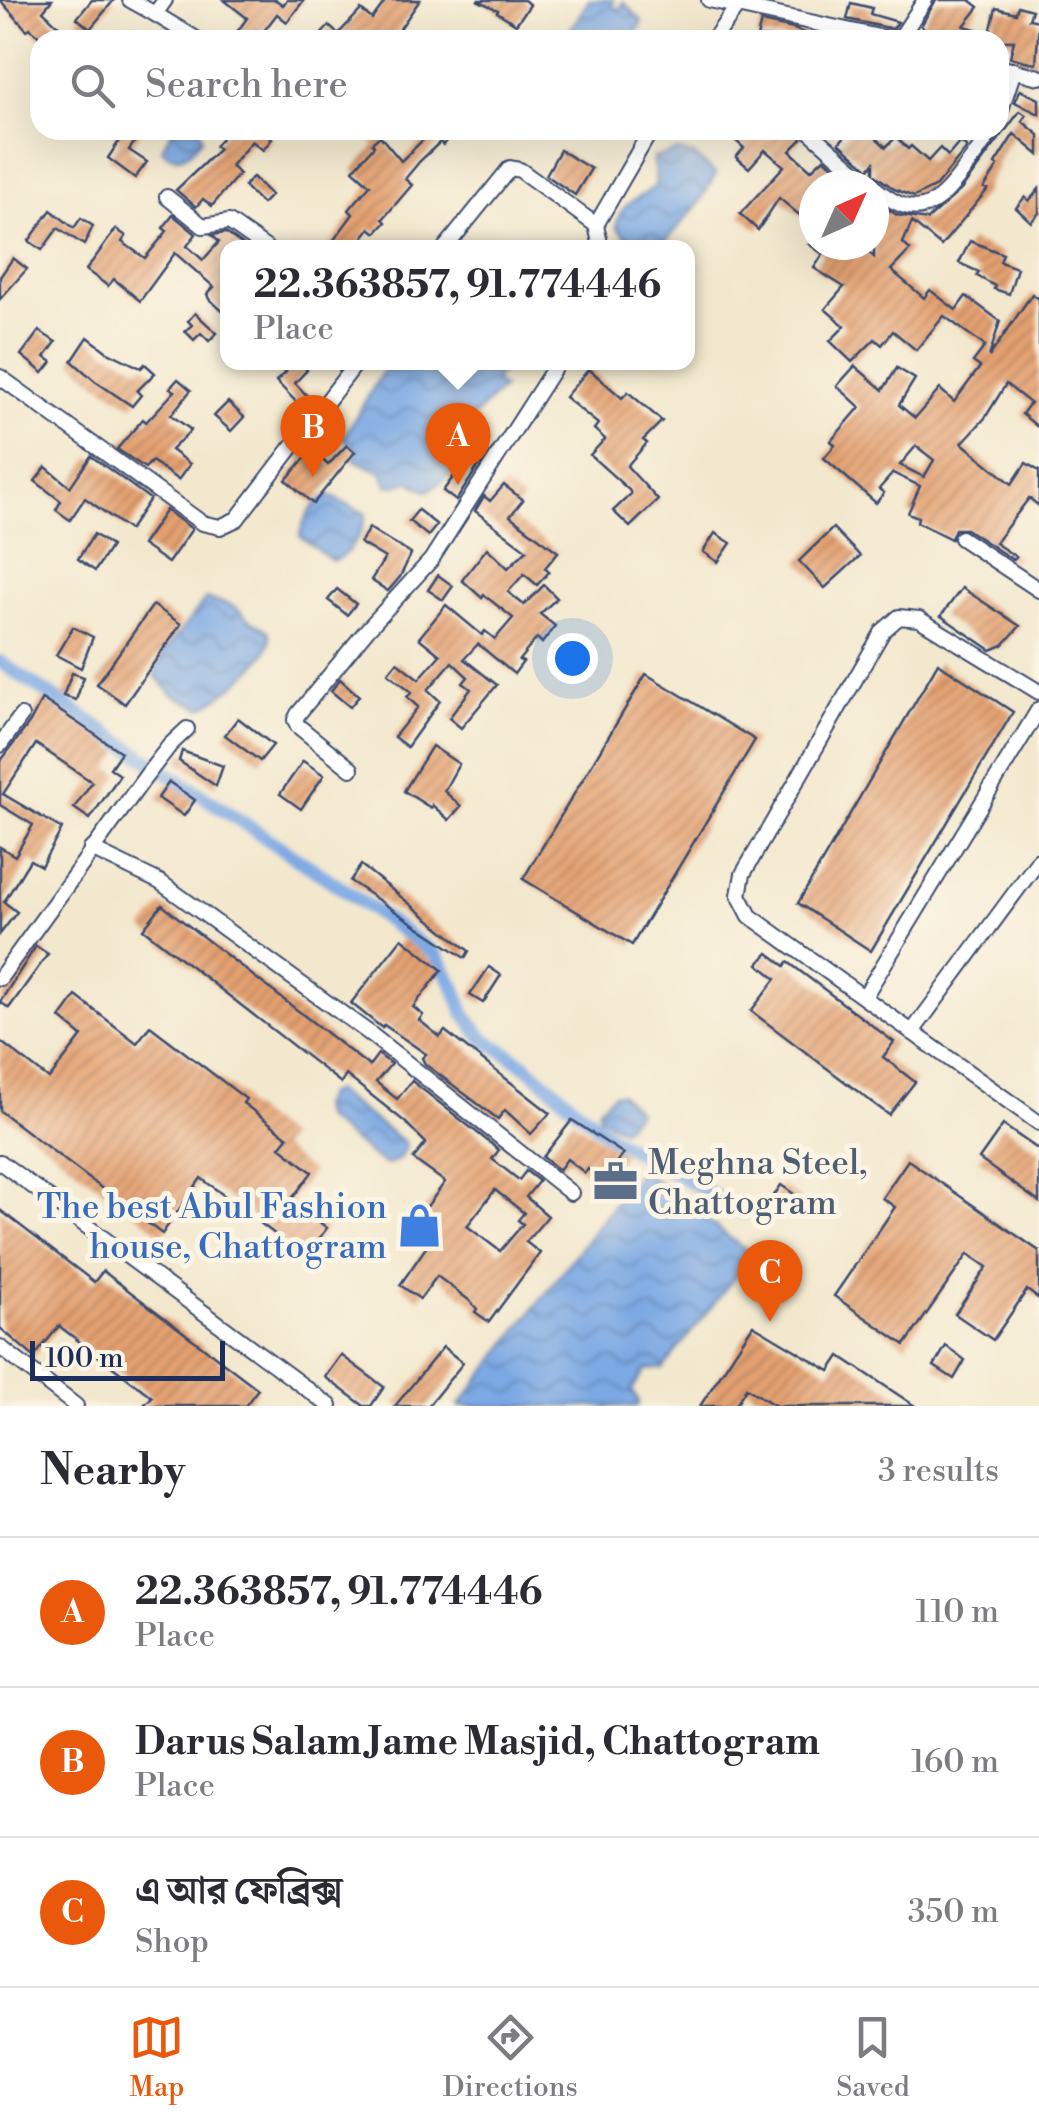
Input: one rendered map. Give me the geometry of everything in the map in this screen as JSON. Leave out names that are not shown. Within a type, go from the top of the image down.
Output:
[{"type":"street","points":[[130,0],[181,30]]},
{"type":"street","points":[[155,14],[165,0]]},
{"type":"street","points":[[709,0],[848,30]]},
{"type":"street","points":[[903,30],[925,0]]},
{"type":"street","points":[[720,30],[737,7]]},
{"type":"street","points":[[1009,69],[1039,77]]},
{"type":"street","points":[[596,225],[645,140]]},
{"type":"street","points":[[820,140],[854,170]]},
{"type":"street","points":[[889,197],[911,208],[930,208],[946,194],[985,140]]},
{"type":"street","points":[[452,240],[510,168],[520,170],[596,225],[599,240]]},
{"type":"street","points":[[167,197],[204,226],[229,222],[255,240]]},
{"type":"street","points":[[0,377],[202,523],[220,527],[236,519],[351,370]]},
{"type":"street","points":[[351,769],[298,726],[298,714],[431,560],[553,370]]},
{"type":"street","points":[[961,538],[1039,590]]},
{"type":"street","points":[[1039,692],[920,619],[899,618],[883,630],[743,874],[739,895],[750,916],[1039,1123]]},
{"type":"street","points":[[864,997],[1039,709]]},
{"type":"street","points":[[0,745],[21,716]]},
{"type":"street","points":[[0,978],[91,849],[170,744],[187,729]]},
{"type":"street","points":[[91,849],[160,882],[369,1033],[571,1193]]},
{"type":"street","points":[[912,1032],[1039,860]]},
{"type":"street","points":[[0,1162],[330,1406]]},
{"type":"street","points":[[0,1347],[69,1404]]},
{"type":"water","points":[[589,0],[614,0],[612,7],[619,9],[623,2],[642,21],[638,30],[570,30]]},
{"type":"water","points":[[167,140],[200,140],[179,157],[162,149]]},
{"type":"water","points":[[678,151],[694,155],[716,174],[699,203],[667,240],[630,240],[616,227],[618,218],[626,207],[656,185],[653,158]]},
{"type":"water","points":[[384,370],[503,370],[494,381],[503,388],[461,429],[459,458],[450,474],[427,491],[408,481],[387,485],[382,472],[354,460],[358,450],[343,438]]},
{"type":"water","points":[[330,496],[366,514],[355,542],[332,561],[300,536],[310,512]]},
{"type":"water","points":[[206,599],[236,608],[266,629],[270,639],[246,675],[201,708],[173,695],[155,675],[164,652]]},
{"type":"water","points":[[334,1091],[404,1142],[405,1149],[398,1160],[387,1165],[380,1162],[324,1119],[320,1107],[326,1095]]},
{"type":"water","points":[[620,1093],[638,1111],[622,1129],[599,1116],[598,1109],[613,1094]]},
{"type":"water","points":[[641,1169],[752,1255],[663,1368],[645,1370],[632,1390],[639,1402],[637,1406],[459,1406]]},
{"type":"building","points":[[0,0],[52,0],[43,11],[63,30],[27,30]]},
{"type":"building","points":[[92,0],[114,0],[90,29],[77,18]]},
{"type":"building","points":[[224,0],[276,0],[283,5],[287,0],[304,0],[287,22],[277,14],[265,30],[239,30],[247,18]]},
{"type":"building","points":[[386,0],[420,0],[399,30],[342,30],[361,10],[372,19]]},
{"type":"building","points":[[477,0],[524,0],[530,5],[516,24]]},
{"type":"building","points":[[936,0],[970,0],[979,7],[964,26],[979,30],[926,30],[921,26]]},
{"type":"building","points":[[851,3],[872,8],[870,14],[898,22],[893,29],[847,19]]},
{"type":"building","points":[[1018,6],[1032,10],[1029,19],[1039,21],[1036,64],[1010,57],[1014,41],[1009,41],[1009,30],[991,30],[996,8],[1016,13]]},
{"type":"building","points":[[761,22],[796,30],[759,30]]},
{"type":"building","points":[[1020,90],[1039,99],[1039,114],[1015,102]]},
{"type":"building","points":[[1020,111],[1026,115],[1022,121],[1039,135],[1039,155],[1014,134],[995,164],[998,166],[984,188],[988,189],[941,246],[912,222],[903,243],[910,250],[891,270],[924,298],[930,290],[956,310],[966,296],[1000,321],[989,357],[1032,294],[1039,299],[1039,428],[1022,414],[1030,403],[1006,384],[985,418],[962,443],[1012,484],[1026,463],[1039,471],[1039,506],[1029,498],[995,543],[1016,557],[1013,560],[966,529],[955,529],[951,539],[917,522],[918,517],[908,513],[920,486],[893,473],[879,489],[884,493],[876,503],[824,458],[835,445],[831,441],[860,407],[837,386],[855,366],[883,390],[897,368],[915,379],[899,405],[915,418],[940,389],[954,402],[980,367],[973,362],[985,346],[944,316],[916,350],[893,331],[882,345],[875,339],[852,362],[830,341],[845,326],[825,309],[844,287],[814,268],[819,260],[889,260],[889,210],[927,220],[961,190],[998,140],[1009,140],[1009,126]],"holes":[[[916,446],[934,460],[924,477],[900,465]]]},
{"type":"building","points":[[120,140],[136,140],[129,150],[147,162],[135,178],[108,158]]},
{"type":"building","points":[[220,140],[271,140],[263,150],[252,141],[231,166],[239,174],[212,206],[203,199],[196,207],[176,190],[219,149],[215,146]]},
{"type":"building","points":[[383,140],[401,161],[423,140],[447,140],[443,145],[440,142],[405,179],[412,185],[376,233],[370,228],[361,240],[334,240],[353,214],[349,210],[370,185],[353,170],[374,146],[372,143]]},
{"type":"building","points":[[737,140],[801,140],[790,151],[811,170],[799,170],[799,215],[779,198],[758,230],[740,214],[784,166],[765,150],[749,168],[736,157],[744,148]]},
{"type":"building","points":[[842,140],[879,140],[886,147],[899,140],[928,161],[940,148],[948,156],[960,142],[967,148],[936,186],[914,197],[889,185],[889,170],[874,170],[874,163],[869,169],[839,143]]},
{"type":"building","points":[[560,150],[591,169],[575,195],[546,175]]},
{"type":"building","points":[[824,158],[838,170],[811,170]]},
{"type":"building","points":[[253,177],[271,195],[262,204],[244,186]]},
{"type":"building","points":[[1039,189],[1039,213],[1031,222],[1016,208]]},
{"type":"building","points":[[51,210],[74,228],[81,218],[93,226],[84,245],[58,228],[42,250],[29,241]]},
{"type":"building","points":[[173,215],[196,234],[187,246],[203,260],[219,242],[212,235],[226,233],[236,240],[220,240],[220,309],[207,294],[214,287],[175,253],[140,301],[114,279],[108,286],[86,270],[116,229],[126,236],[122,242],[145,258],[167,231],[163,228]]},
{"type":"building","points":[[970,241],[1003,254],[1000,262],[1017,268],[1009,294],[994,289],[977,276],[979,272],[959,263]]},
{"type":"building","points":[[13,258],[27,269],[0,299],[0,277]]},
{"type":"building","points":[[195,313],[217,333],[209,341],[201,333],[194,340],[185,331],[192,325],[188,321]]},
{"type":"building","points":[[39,331],[56,342],[45,357],[52,362],[43,373],[21,355]]},
{"type":"building","points":[[88,337],[106,351],[141,368],[145,364],[155,373],[137,391],[141,395],[132,406],[72,361]]},
{"type":"building","points":[[284,370],[307,370],[295,383],[313,402],[305,411],[276,381],[286,372]]},
{"type":"building","points":[[590,370],[622,398],[628,392],[662,421],[643,440],[647,443],[627,466],[658,500],[630,527],[613,511],[631,494],[629,490],[590,455],[605,439],[594,429],[598,424],[565,397]]},
{"type":"building","points":[[178,379],[191,390],[171,415],[191,430],[171,450],[190,464],[178,480],[152,461],[145,468],[117,449],[175,391],[170,388]]},
{"type":"building","points":[[228,402],[244,417],[231,431],[214,416]]},
{"type":"building","points":[[347,445],[355,452],[313,504],[286,480],[312,450],[328,465]]},
{"type":"building","points":[[470,448],[483,459],[456,501],[443,491]]},
{"type":"building","points":[[91,456],[150,499],[129,530],[85,498],[70,520],[56,510],[61,501],[35,481],[46,467],[70,487]]},
{"type":"building","points":[[504,485],[523,500],[510,516],[558,552],[545,568],[549,572],[537,585],[524,574],[508,592],[524,605],[544,585],[557,598],[540,614],[555,626],[542,643],[537,638],[519,660],[523,662],[514,674],[478,644],[464,659],[497,685],[461,728],[449,718],[471,689],[463,683],[468,677],[452,662],[428,690],[440,701],[407,747],[394,737],[418,707],[407,697],[412,692],[388,673],[397,662],[419,679],[440,655],[419,638],[446,605],[482,635],[485,631],[495,639],[513,618],[462,580],[487,548],[508,568],[527,550],[475,511],[484,496],[490,501]]},
{"type":"building","points":[[166,510],[192,529],[168,563],[142,545]]},
{"type":"building","points":[[418,510],[437,525],[428,536],[409,521]]},
{"type":"building","points":[[369,528],[411,554],[388,591],[371,580],[385,558],[360,543]]},
{"type":"building","points":[[833,528],[860,556],[825,588],[799,561]]},
{"type":"building","points":[[715,533],[731,543],[718,562],[703,552]]},
{"type":"building","points":[[94,534],[111,546],[95,571],[78,559]]},
{"type":"building","points":[[438,575],[453,586],[443,600],[428,590]]},
{"type":"building","points":[[962,588],[1020,626],[1003,645],[991,650],[941,616]]},
{"type":"building","points":[[337,589],[356,604],[347,615],[328,600]]},
{"type":"building","points":[[153,605],[181,624],[125,704],[97,684]]},
{"type":"building","points":[[73,627],[93,637],[81,668],[56,655]]},
{"type":"building","points":[[938,663],[1013,712],[871,951],[798,903]]},
{"type":"building","points":[[72,673],[84,677],[76,700],[63,696]]},
{"type":"building","points":[[646,674],[755,740],[632,945],[523,879]]},
{"type":"building","points":[[340,679],[359,696],[350,707],[331,691]]},
{"type":"building","points":[[42,699],[121,752],[110,768],[120,775],[90,819],[74,808],[92,782],[36,744],[3,794],[62,829],[41,866],[30,860],[4,902],[17,912],[0,934],[0,847],[15,856],[33,825],[0,805],[0,762]]},
{"type":"building","points":[[238,718],[273,745],[260,761],[225,735]]},
{"type":"building","points":[[432,746],[459,764],[444,791],[461,806],[449,820],[432,805],[431,808],[404,791]]},
{"type":"building","points":[[182,751],[223,766],[216,786],[179,761]]},
{"type":"building","points":[[303,761],[324,775],[301,809],[280,794]]},
{"type":"building","points":[[169,782],[195,800],[184,816],[158,798]]},
{"type":"building","points":[[361,865],[469,951],[465,958],[350,881]]},
{"type":"building","points":[[162,905],[369,1066],[378,1054],[391,1064],[376,1082],[397,1099],[412,1081],[499,1150],[492,1159],[519,1180],[526,1171],[539,1181],[526,1197],[548,1216],[526,1242],[540,1253],[489,1322],[475,1312],[477,1309],[470,1301],[437,1276],[420,1299],[400,1285],[438,1230],[420,1216],[445,1182],[413,1159],[426,1143],[346,1075],[341,1083],[143,929]],"holes":[[[495,1190],[524,1213],[518,1220],[523,1224],[500,1251],[467,1226]]]},
{"type":"building","points":[[402,938],[442,970],[413,1007],[423,1015],[419,1020],[440,1037],[445,1031],[550,1113],[531,1134],[505,1110],[498,1119],[425,1064],[422,1058],[426,1054],[384,1025],[382,1028],[351,1003]]},
{"type":"building","points":[[36,946],[48,954],[9,1008],[0,1002]]},
{"type":"building","points":[[768,953],[785,966],[788,962],[894,1042],[883,1057],[915,1082],[889,1115],[751,1011],[776,979],[758,964]]},
{"type":"building","points":[[489,967],[501,975],[483,1003],[470,995]]},
{"type":"building","points":[[76,996],[137,1043],[150,1026],[246,1099],[243,1103],[288,1137],[280,1147],[312,1172],[291,1200],[327,1228],[305,1257],[201,1178],[162,1234],[0,1111],[0,1041],[49,1079],[82,1036],[60,1018]]},
{"type":"building","points":[[572,1120],[624,1154],[603,1181],[567,1159],[559,1170],[543,1157]]},
{"type":"building","points":[[1003,1125],[1039,1150],[1039,1202],[979,1159]]},
{"type":"building","points":[[908,1160],[1039,1251],[1039,1299],[1027,1290],[993,1340],[955,1314],[987,1267],[968,1254],[905,1345],[834,1296],[895,1207],[882,1198]]},
{"type":"building","points":[[781,1185],[800,1198],[792,1210],[773,1197]]},
{"type":"building","points":[[0,1210],[94,1282],[103,1271],[258,1389],[245,1406],[143,1406],[152,1397],[59,1326],[34,1357],[0,1328]]},
{"type":"building","points":[[753,1325],[830,1371],[840,1356],[915,1406],[776,1406],[746,1388],[735,1406],[700,1406]]},
{"type":"building","points":[[946,1346],[965,1360],[954,1379],[934,1366]]},
{"type":"building","points":[[443,1347],[463,1363],[428,1406],[395,1406]]},
{"type":"building","points":[[341,1355],[384,1387],[371,1406],[364,1406],[325,1377]]},
{"type":"waterway","points":[[0,662],[339,886],[436,955],[464,1013],[483,1038],[525,1065],[611,1137],[743,1212]]},
{"type":"place","name":"Darus Salam Jame Masjid, Chattogram","points":[[313,477]]},
{"type":"place","name":"22.363857, 91.774446","points":[[458,485]]},
{"type":"place","name":"Meghna Steel, Chattogram","points":[[615,1182]]},
{"type":"place","name":"The best Abul Fashion house, Chattogram","points":[[420,1226]]},
{"type":"place","name":"এ আর ফেব্রিক্স","points":[[770,1322]]}]
